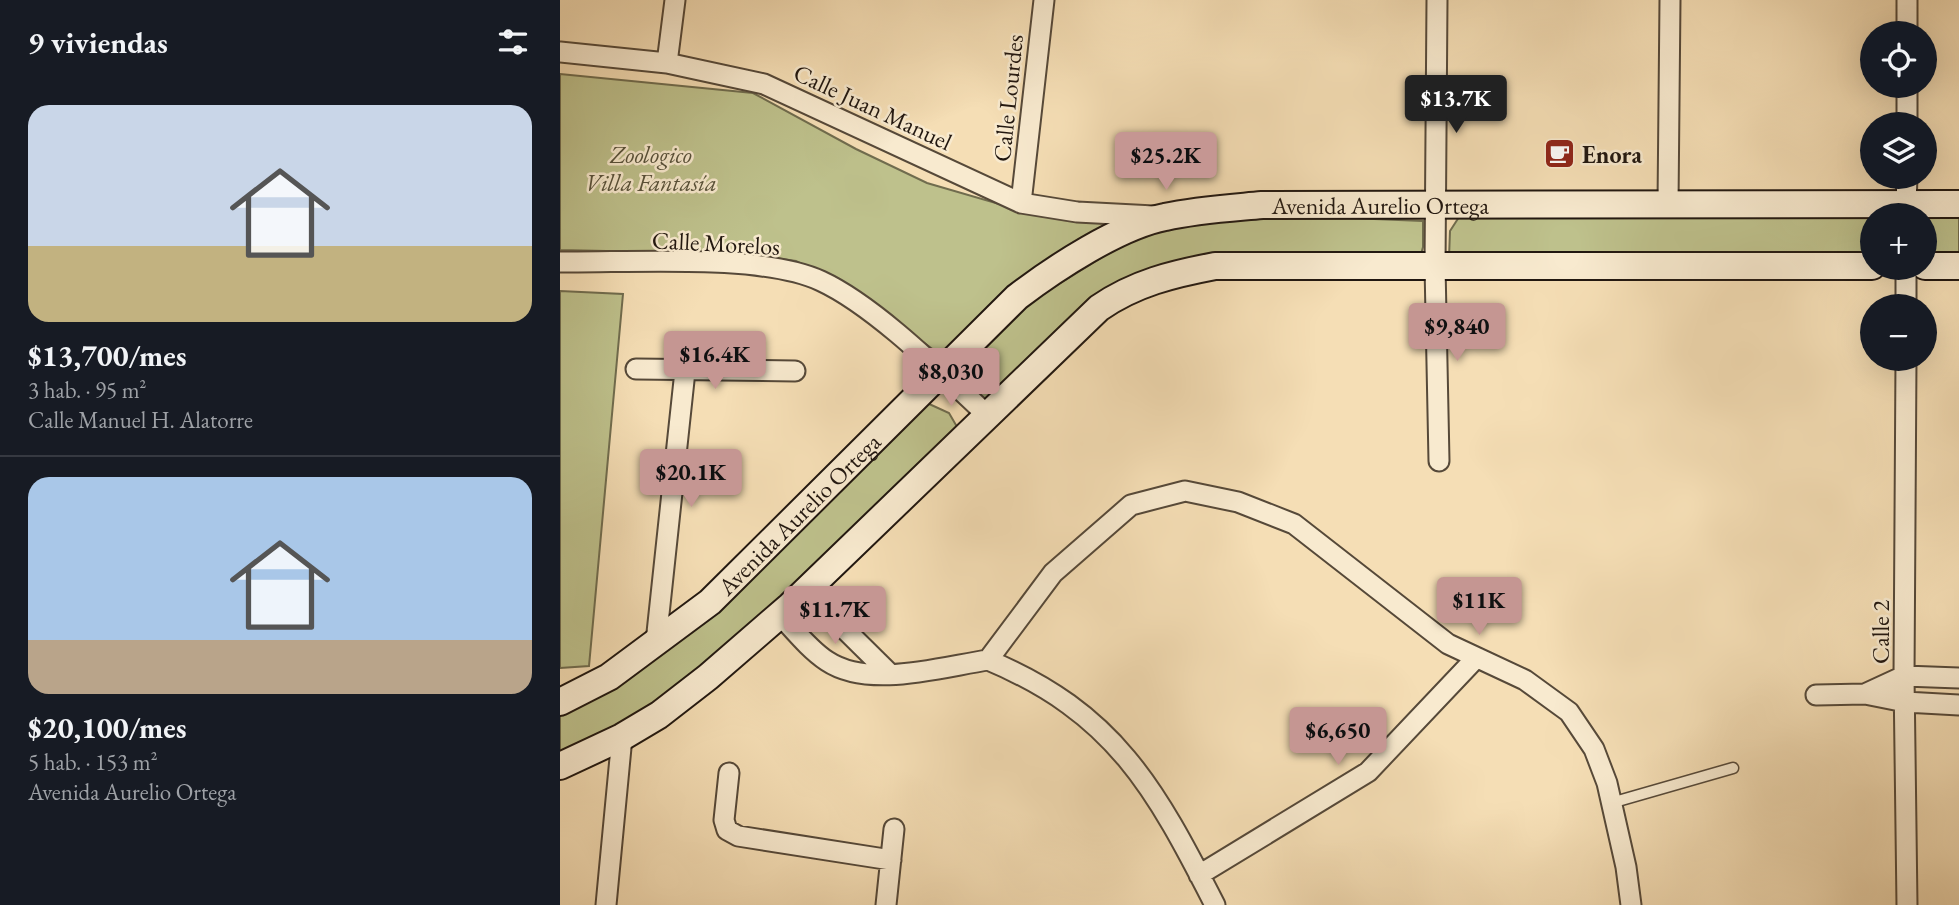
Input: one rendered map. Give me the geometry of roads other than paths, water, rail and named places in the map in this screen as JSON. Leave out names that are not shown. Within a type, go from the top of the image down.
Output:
[{"type":"main road","name":"Avenida Aurelio Ortega","points":[[560,702],[609,677],[710,602],[1017,297],[1055,268],[1108,240],[1162,217],[1262,205],[1860,204]]},
{"type":"main road","name":"Avenida Aurelio Ortega","points":[[1937,204],[1959,204]]},
{"type":"main road","points":[[560,766],[622,737],[659,715],[708,677],[792,604],[1099,308],[1139,285],[1172,274],[1215,266],[1860,267]]},
{"type":"main road","points":[[1937,267],[1959,267]]},
{"type":"street","points":[[667,63],[675,0]]},
{"type":"street","name":"Calle Lourdes","points":[[1021,202],[1044,0]]},
{"type":"street","points":[[1437,0],[1434,266],[1439,461]]},
{"type":"street","points":[[1668,204],[1670,0]]},
{"type":"street","points":[[1907,0],[1907,21]]},
{"type":"street","name":"Calle Juan Manuel","points":[[560,52],[667,63],[764,84],[1021,202],[1077,212],[1162,217]]},
{"type":"street","name":"Calle Morelos","points":[[560,262],[745,264],[807,276],[847,295],[941,372],[987,415]]},
{"type":"street","points":[[636,369],[795,371]]},
{"type":"street","points":[[656,642],[685,371]]},
{"type":"street","name":"Calle 2","points":[[1906,371],[1904,676],[1907,905]]},
{"type":"street","points":[[988,660],[1053,573],[1130,505],[1185,491],[1238,502],[1294,524],[1448,644],[1525,680],[1569,712],[1594,749],[1611,803],[1626,867],[1631,905]]},
{"type":"street","points":[[792,604],[826,661],[852,673],[890,674],[988,660],[1032,678],[1077,709],[1116,745],[1151,788],[1215,905]]},
{"type":"street","points":[[792,604],[890,674]]},
{"type":"street","points":[[1199,875],[1368,772],[1476,658]]},
{"type":"street","points":[[1865,694],[1904,676],[1959,678]]},
{"type":"street","points":[[1816,695],[1865,694],[1905,702],[1959,705]]},
{"type":"street","points":[[606,905],[622,737]]},
{"type":"street","points":[[729,773],[724,820],[727,830],[738,836],[891,860]]},
{"type":"street","points":[[886,905],[894,829]]},
{"type":"lane","points":[[1611,803],[1733,768]]},
{"type":"place","name":"Enora","points":[[1559,154]]},
{"type":"park label","name":"Zoologico Villa Fantasía","points":[[651,168]]}]
